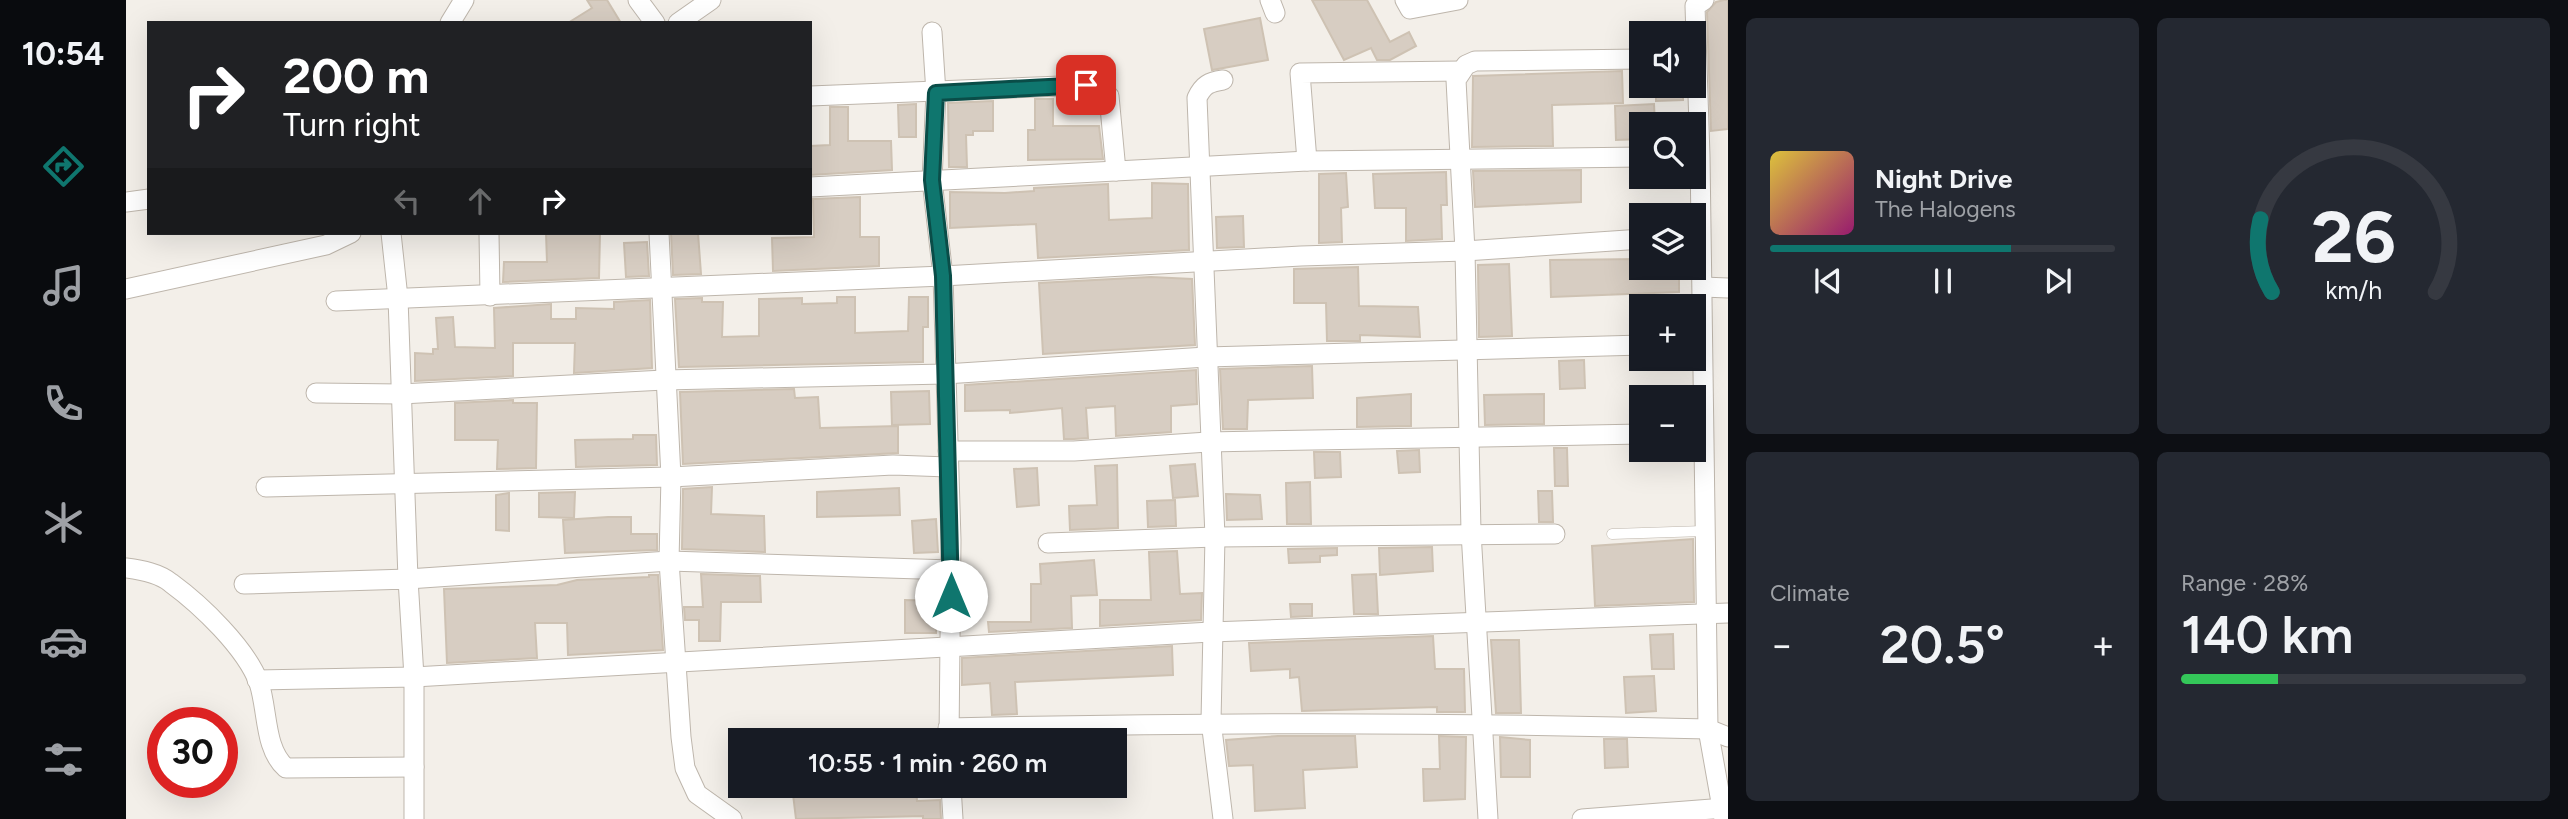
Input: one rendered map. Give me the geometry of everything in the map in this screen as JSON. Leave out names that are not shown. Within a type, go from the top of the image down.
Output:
[{"type":"street","points":[[451,21],[464,0]]},
{"type":"street","points":[[638,0],[654,21]]},
{"type":"street","points":[[681,21],[711,0]]},
{"type":"street","points":[[1405,0],[1410,9],[1458,0]]},
{"type":"street","points":[[1695,21],[1695,6],[1704,0]]},
{"type":"street","points":[[932,32],[936,93],[932,180],[943,276],[951,570],[948,728]]},
{"type":"street","points":[[1488,819],[1471,532],[1465,251],[1456,80],[1461,71],[1475,61],[1629,59]]},
{"type":"street","points":[[1307,160],[1300,73],[1461,71]]},
{"type":"street","points":[[1223,80],[1212,81],[1202,88],[1197,98],[1205,262],[1208,442],[1214,537],[1211,721],[1223,819]]},
{"type":"street","points":[[812,96],[1086,85]]},
{"type":"street","points":[[1109,96],[1116,172]]},
{"type":"street","points":[[812,187],[1307,160],[1629,157]]},
{"type":"street","points":[[126,202],[147,199]]},
{"type":"street","points":[[126,289],[326,245],[347,235]]},
{"type":"street","points":[[391,235],[398,298],[414,677],[414,819]]},
{"type":"street","points":[[489,235],[491,296]]},
{"type":"street","points":[[659,235],[664,380],[671,477],[668,561],[685,768],[697,794],[732,819]]},
{"type":"street","points":[[336,301],[943,276],[1465,251],[1629,240]]},
{"type":"street","points":[[1702,280],[1702,294]]},
{"type":"street","points":[[1703,287],[1728,288]]},
{"type":"street","points":[[316,393],[401,394],[664,380],[944,374],[1206,357],[1629,346]]},
{"type":"street","points":[[266,487],[671,477],[893,465],[1208,442],[1629,434]]},
{"type":"street","points":[[1582,819],[1725,814],[1708,729],[1700,462]]},
{"type":"street","points":[[1048,543],[1471,532],[1555,534]]},
{"type":"street","points":[[244,584],[408,579],[668,561],[951,570]]},
{"type":"street","points":[[126,568],[144,570],[170,582],[243,650],[257,680],[273,752],[286,768],[414,767]]},
{"type":"street","points":[[257,680],[414,677],[1211,632],[1728,613]]},
{"type":"street","points":[[1069,728],[1211,721],[1483,723],[1708,729],[1728,737]]},
{"type":"street","points":[[952,798],[953,819]]},
{"type":"lane","points":[[1612,534],[1704,531]]},
{"type":"building","points":[[587,0],[607,0],[620,21],[571,21],[592,8]]},
{"type":"building","points":[[1312,0],[1367,0],[1390,42],[1409,32],[1416,46],[1390,60],[1377,60],[1371,48],[1344,60]]},
{"type":"building","points":[[1728,0],[1728,129],[1711,131],[1707,12],[1716,2]]},
{"type":"building","points":[[1260,18],[1268,60],[1212,70],[1204,29]]},
{"type":"building","points":[[1622,71],[1623,103],[1552,105],[1553,146],[1472,147],[1473,76]]},
{"type":"building","points":[[1656,98],[1683,98],[1683,100],[1656,101]]},
{"type":"building","points":[[1035,99],[1053,99],[1053,126],[1099,126],[1103,159],[1028,160],[1028,130],[1035,130]]},
{"type":"building","points":[[993,101],[993,131],[973,131],[973,135],[966,135],[967,167],[949,167],[948,103]]},
{"type":"building","points":[[916,104],[916,137],[899,137],[898,105]]},
{"type":"building","points":[[1654,104],[1654,112],[1629,112],[1629,140],[1616,140],[1615,106]]},
{"type":"building","points":[[830,107],[848,107],[848,141],[891,141],[892,170],[812,175],[812,146],[830,145]]},
{"type":"building","points":[[1581,170],[1581,202],[1475,207],[1473,171]]},
{"type":"building","points":[[1446,172],[1447,205],[1441,205],[1442,239],[1406,241],[1406,208],[1375,208],[1373,174]]},
{"type":"building","points":[[1346,173],[1348,207],[1341,208],[1342,242],[1319,243],[1319,174]]},
{"type":"building","points":[[1152,183],[1188,184],[1189,250],[1038,258],[1036,224],[950,228],[950,192],[1005,193],[1034,191],[1034,188],[1108,184],[1109,220],[1152,218]]},
{"type":"building","points":[[860,197],[860,237],[879,237],[879,266],[773,271],[772,238],[814,237],[813,199]]},
{"type":"building","points":[[1243,216],[1244,247],[1217,248],[1216,217]]},
{"type":"building","points":[[546,235],[600,235],[599,278],[503,282],[504,262],[547,262]]},
{"type":"building","points":[[671,235],[698,235],[701,274],[673,275]]},
{"type":"building","points":[[647,242],[649,276],[626,277],[624,243]]},
{"type":"building","points":[[1629,259],[1629,280],[1679,280],[1679,292],[1551,297],[1550,260]]},
{"type":"building","points":[[1509,264],[1512,336],[1479,337],[1478,265]]},
{"type":"building","points":[[1358,267],[1359,306],[1418,307],[1420,337],[1360,335],[1360,341],[1327,341],[1326,303],[1294,303],[1294,269]]},
{"type":"building","points":[[1151,277],[1192,279],[1195,345],[1043,354],[1039,283]]},
{"type":"building","points":[[837,297],[855,297],[855,333],[908,331],[909,297],[928,297],[928,327],[923,327],[923,362],[679,367],[675,299],[702,298],[702,302],[723,302],[722,337],[759,336],[759,299],[802,298],[802,304],[837,303]]},
{"type":"building","points":[[650,300],[652,368],[574,373],[575,343],[513,343],[513,376],[415,381],[415,353],[433,354],[433,349],[438,349],[436,318],[453,317],[455,347],[495,348],[494,308],[551,304],[551,319],[576,319],[576,308],[614,309],[614,302]]},
{"type":"building","points":[[1584,360],[1585,388],[1560,389],[1559,361]]},
{"type":"building","points":[[1312,366],[1313,398],[1248,400],[1247,429],[1223,429],[1220,369]]},
{"type":"building","points":[[1196,370],[1197,404],[1171,406],[1171,432],[1116,436],[1115,406],[1086,408],[1088,438],[1074,439],[1064,439],[1062,408],[1010,413],[1010,410],[965,411],[965,385]]},
{"type":"building","points":[[794,389],[795,398],[818,397],[820,428],[898,426],[898,453],[683,464],[680,392]]},
{"type":"building","points":[[929,391],[930,424],[892,425],[891,392]]},
{"type":"building","points":[[1411,394],[1411,426],[1357,427],[1357,398]]},
{"type":"building","points":[[1544,394],[1544,424],[1485,425],[1484,395]]},
{"type":"building","points":[[513,400],[513,403],[537,403],[536,468],[497,469],[498,440],[455,440],[455,403]]},
{"type":"building","points":[[633,435],[656,435],[657,465],[576,467],[575,440],[633,439]]},
{"type":"building","points":[[1554,448],[1567,448],[1568,486],[1555,486]]},
{"type":"building","points":[[1419,450],[1420,472],[1399,473],[1397,451]]},
{"type":"building","points":[[1314,452],[1340,452],[1341,477],[1315,478]]},
{"type":"building","points":[[1195,464],[1198,496],[1173,498],[1170,466]]},
{"type":"building","points":[[1117,465],[1118,528],[1070,530],[1069,506],[1097,505],[1095,466]]},
{"type":"building","points":[[1037,468],[1039,505],[1017,507],[1014,469]]},
{"type":"building","points":[[1310,482],[1311,524],[1287,524],[1286,483]]},
{"type":"building","points":[[712,487],[711,514],[764,516],[765,552],[682,549],[683,489]]},
{"type":"building","points":[[899,488],[900,515],[817,517],[817,492]]},
{"type":"building","points":[[1538,491],[1552,491],[1553,522],[1539,522]]},
{"type":"building","points":[[575,492],[574,518],[539,517],[539,493]]},
{"type":"building","points":[[509,493],[509,531],[496,530],[496,495]]},
{"type":"building","points":[[1226,494],[1260,495],[1262,519],[1227,520]]},
{"type":"building","points":[[1175,500],[1176,526],[1148,527],[1147,501]]},
{"type":"building","points":[[631,517],[631,534],[657,534],[657,550],[565,553],[563,520]]},
{"type":"building","points":[[936,519],[938,552],[914,553],[912,521]]},
{"type":"building","points":[[1693,539],[1694,602],[1595,606],[1592,546]]},
{"type":"building","points":[[1432,547],[1433,571],[1380,575],[1379,548]]},
{"type":"building","points":[[1337,548],[1337,555],[1320,556],[1320,562],[1289,563],[1288,549]]},
{"type":"building","points":[[1177,551],[1180,594],[1202,593],[1201,620],[1100,626],[1100,600],[1151,600],[1149,552]]},
{"type":"building","points":[[1094,560],[1097,595],[1071,596],[1072,628],[989,632],[988,622],[1031,622],[1031,584],[1041,584],[1040,564]]},
{"type":"building","points":[[701,574],[760,576],[761,602],[721,602],[720,641],[699,641],[699,620],[685,620],[684,607],[703,607]]},
{"type":"building","points":[[1376,574],[1378,614],[1354,614],[1352,575]]},
{"type":"building","points":[[658,575],[663,650],[568,655],[567,623],[535,623],[537,658],[447,663],[444,589],[557,585],[577,580]]},
{"type":"building","points":[[905,600],[936,601],[936,633],[905,633]]},
{"type":"building","points":[[1290,604],[1312,604],[1312,616],[1291,617]]},
{"type":"building","points":[[1673,634],[1674,669],[1652,669],[1650,635]]},
{"type":"building","points":[[1433,636],[1435,669],[1464,669],[1465,712],[1437,712],[1437,707],[1302,711],[1299,677],[1290,678],[1290,669],[1251,671],[1249,643]]},
{"type":"building","points":[[1491,640],[1519,640],[1521,713],[1496,713]]},
{"type":"building","points":[[1172,646],[1173,675],[1015,682],[1017,714],[992,715],[990,683],[962,685],[962,658]]},
{"type":"building","points":[[1654,676],[1656,711],[1626,713],[1624,677]]},
{"type":"building","points":[[1278,736],[1355,736],[1357,767],[1303,770],[1305,808],[1255,811],[1253,765],[1229,766],[1226,740]]},
{"type":"building","points":[[1439,736],[1466,737],[1465,799],[1424,801],[1423,769],[1440,769]]},
{"type":"building","points":[[1500,737],[1530,740],[1530,777],[1501,777]]},
{"type":"building","points":[[1604,739],[1627,739],[1628,767],[1605,768]]},
{"type":"building","points":[[793,798],[940,800],[941,819],[923,819],[923,816],[796,819]]},
{"type":"route","points":[[951,596],[943,276],[932,180],[936,93],[1086,85]]}]
